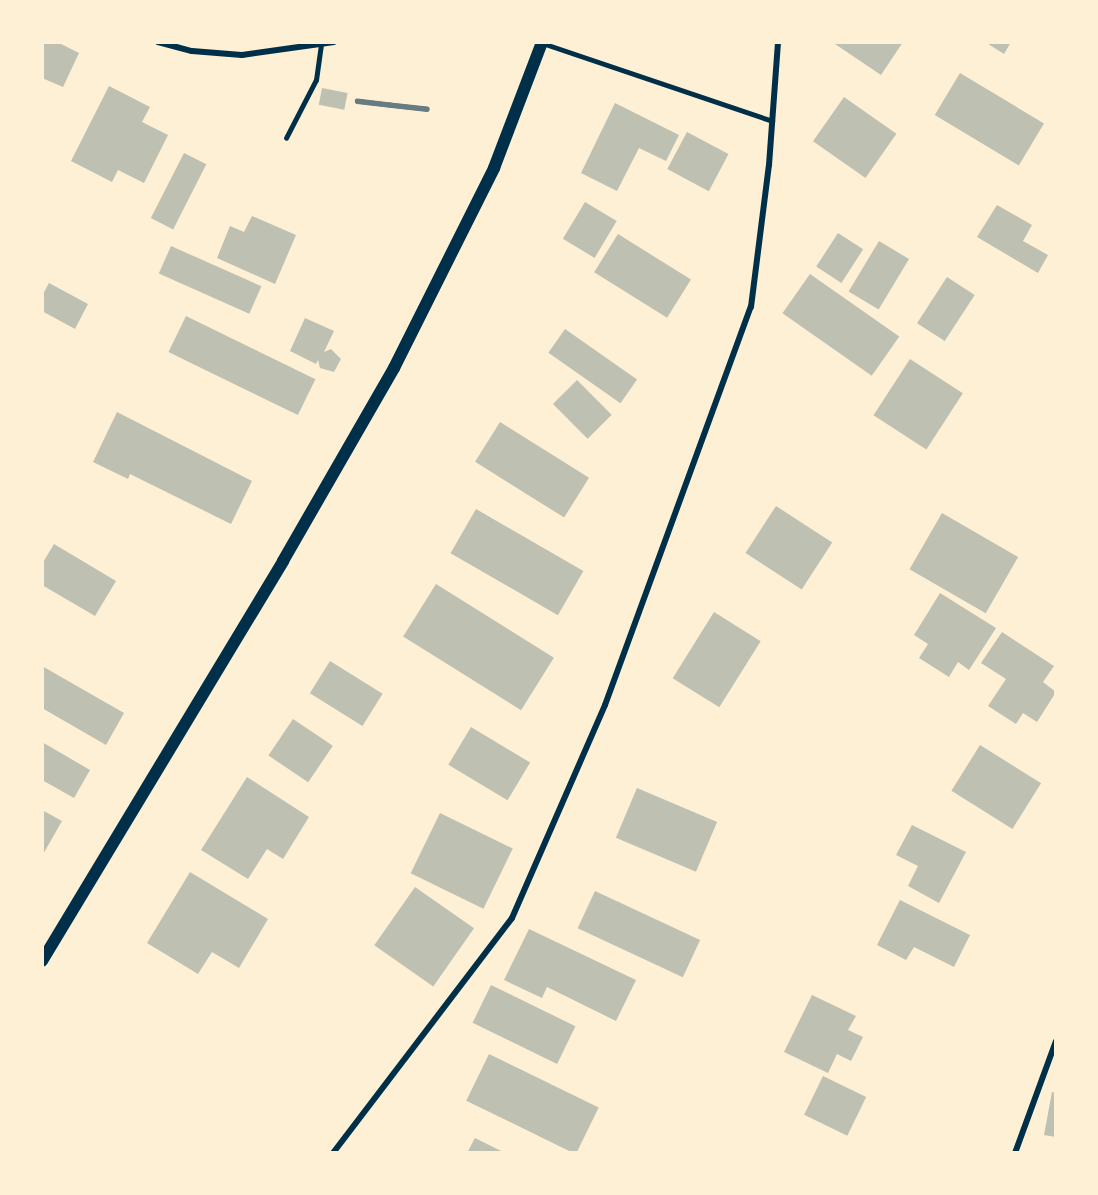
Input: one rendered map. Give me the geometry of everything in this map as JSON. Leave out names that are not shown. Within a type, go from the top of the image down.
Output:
[{"type":"main road","points":[[42,961],[283,561],[394,368],[495,168],[542,42]]},
{"type":"street","points":[[158,42],[192,51],[242,55],[334,42]]},
{"type":"street","points":[[542,42],[772,121]]},
{"type":"street","points":[[333,1153],[512,918],[605,705],[751,307],[772,121],[778,42]]},
{"type":"street","points":[[1015,1153],[1056,1041]]},
{"type":"lane","points":[[286,138],[316,80],[321,45]]},
{"type":"building","points":[[42,42],[57,42],[79,53],[63,87],[42,78]]},
{"type":"building","points":[[832,42],[903,42],[881,75]]},
{"type":"building","points":[[985,42],[1011,42],[1004,54]]},
{"type":"building","points":[[960,73],[1044,123],[1019,165],[935,115]]},
{"type":"building","points":[[109,86],[150,107],[142,122],[168,135],[144,183],[118,170],[112,182],[71,161]]},
{"type":"building","points":[[322,88],[348,93],[344,110],[319,105]]},
{"type":"building","points":[[844,97],[896,134],[865,178],[813,141]]},
{"type":"building","points":[[615,103],[679,135],[666,161],[639,148],[617,191],[581,173]]},
{"type":"building","points":[[687,132],[728,154],[709,191],[667,169]]},
{"type":"building","points":[[184,153],[206,164],[173,229],[151,218]]},
{"type":"building","points":[[585,202],[617,221],[595,258],[563,239]]},
{"type":"building","points":[[997,205],[1032,225],[1023,241],[1048,255],[1038,273],[977,237]]},
{"type":"building","points":[[252,216],[296,235],[275,284],[217,258],[230,226],[244,232]]},
{"type":"building","points":[[838,233],[863,249],[841,283],[816,267]]},
{"type":"building","points":[[618,234],[691,280],[667,318],[594,272]]},
{"type":"building","points":[[879,241],[909,259],[879,310],[849,292]]},
{"type":"building","points":[[171,246],[261,286],[249,314],[159,273]]},
{"type":"building","points":[[810,274],[899,337],[872,376],[782,313]]},
{"type":"building","points":[[947,277],[975,295],[945,341],[917,323]]},
{"type":"building","points":[[49,283],[88,304],[75,329],[42,311],[42,296]]},
{"type":"building","points":[[186,316],[315,379],[298,415],[168,352]]},
{"type":"building","points":[[305,318],[334,331],[324,352],[331,349],[341,359],[334,372],[320,368],[318,360],[316,364],[290,351]]},
{"type":"building","points":[[565,329],[637,379],[620,403],[548,353]]},
{"type":"building","points":[[910,359],[963,393],[926,450],[874,415]]},
{"type":"building","points":[[577,380],[612,415],[588,439],[553,404]]},
{"type":"building","points":[[117,412],[252,481],[231,524],[130,474],[128,479],[93,462]]},
{"type":"building","points":[[500,422],[589,478],[564,517],[475,462]]},
{"type":"building","points":[[776,506],[832,542],[802,589],[746,553]]},
{"type":"building","points":[[476,509],[583,571],[558,615],[450,553]]},
{"type":"building","points":[[942,513],[1018,557],[986,613],[910,569]]},
{"type":"building","points":[[54,544],[116,581],[95,616],[42,585],[42,564]]},
{"type":"building","points":[[436,584],[554,658],[521,710],[403,637]]},
{"type":"building","points":[[940,593],[996,628],[969,670],[958,662],[949,677],[919,658],[928,644],[914,635]]},
{"type":"building","points":[[714,612],[761,641],[719,707],[673,678]]},
{"type":"building","points":[[1002,632],[1054,666],[1043,682],[1056,692],[1037,722],[1023,713],[1016,724],[988,706],[1006,679],[981,663]]},
{"type":"building","points":[[330,661],[383,694],[362,726],[310,693]]},
{"type":"building","points":[[42,666],[124,713],[106,745],[42,708]]},
{"type":"building","points":[[293,719],[333,746],[308,782],[268,755]]},
{"type":"building","points":[[471,727],[530,763],[507,800],[448,765]]},
{"type":"building","points":[[42,742],[90,770],[74,798],[42,780]]},
{"type":"building","points":[[980,745],[1041,783],[1012,829],[951,791]]},
{"type":"building","points":[[247,777],[309,817],[283,859],[267,849],[248,879],[201,850]]},
{"type":"building","points":[[637,788],[717,822],[696,872],[616,838]]},
{"type":"building","points":[[42,810],[62,821],[42,856]]},
{"type":"building","points":[[440,813],[513,849],[483,909],[411,873]]},
{"type":"building","points":[[912,825],[966,852],[939,903],[908,886],[918,866],[896,855]]},
{"type":"building","points":[[190,872],[268,919],[239,968],[212,952],[198,974],[147,943]]},
{"type":"building","points":[[415,887],[474,928],[433,986],[374,945]]},
{"type":"building","points":[[595,891],[700,940],[683,977],[578,928]]},
{"type":"building","points":[[900,900],[970,935],[954,967],[914,947],[906,960],[877,945]]},
{"type":"building","points":[[529,929],[636,980],[616,1021],[547,987],[542,998],[504,980]]},
{"type":"building","points":[[491,985],[575,1026],[557,1064],[473,1023]]},
{"type":"building","points":[[812,995],[856,1016],[848,1030],[863,1037],[851,1061],[837,1054],[828,1073],[784,1052]]},
{"type":"building","points":[[489,1054],[599,1107],[576,1153],[573,1153],[466,1101]]},
{"type":"building","points":[[823,1076],[866,1097],[847,1136],[804,1115]]},
{"type":"building","points":[[1052,1092],[1056,1093],[1056,1137],[1044,1135]]},
{"type":"building","points":[[475,1138],[505,1153],[467,1153]]},
{"type":"railway","points":[[357,101],[427,109],[390,105],[357,101]]}]
